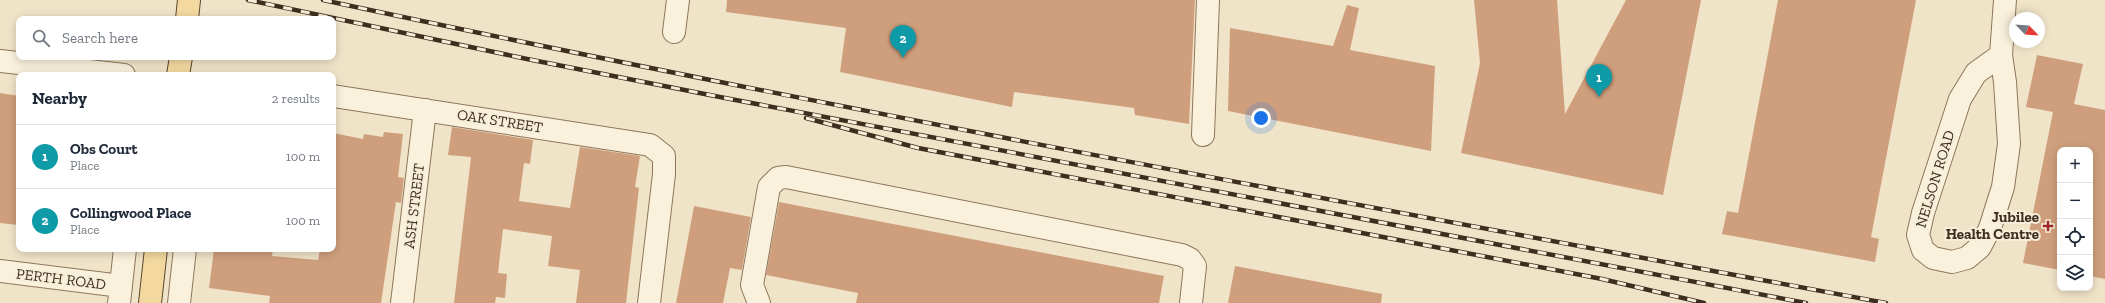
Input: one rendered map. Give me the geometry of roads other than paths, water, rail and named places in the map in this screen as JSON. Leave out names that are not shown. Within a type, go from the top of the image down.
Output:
[{"type":"main road","points":[[187,16],[190,0]]},
{"type":"main road","points":[[178,72],[180,60]]},
{"type":"main road","points":[[150,303],[156,252]]},
{"type":"street","points":[[674,32],[678,0]]},
{"type":"street","points":[[1203,135],[1208,0]]},
{"type":"street","name":"NELSON ROAD","points":[[2001,55],[1976,73],[1960,98],[1923,213],[1918,236],[1923,250],[1933,258],[1952,262],[1967,258],[1980,247],[1990,228],[2003,187],[2009,144],[2005,82],[2001,55],[2005,0]]},
{"type":"street","points":[[0,61],[97,72]]},
{"type":"street","name":"OAK STREET","points":[[336,96],[650,145],[664,156],[664,174],[649,303]]},
{"type":"street","name":"ASH STREET","points":[[402,303],[425,110]]},
{"type":"street","points":[[759,303],[752,285],[769,187],[778,178],[786,177],[1182,255],[1190,259],[1195,266],[1191,303]]},
{"type":"street","points":[[120,294],[126,252]]},
{"type":"street","points":[[179,303],[185,252]]},
{"type":"street","name":"PERTH ROAD","points":[[0,271],[120,294]]},
{"type":"railway","points":[[248,0],[324,16]]},
{"type":"railway","points":[[323,0],[713,81],[1103,157],[1886,303]]},
{"type":"railway","points":[[336,19],[527,59],[725,98],[1806,303]]},
{"type":"railway","points":[[806,118],[918,148],[1602,279],[1704,303]]},
{"type":"place","name":"Collingwood Place","points":[[903,58]]},
{"type":"place","name":"Obs Court","points":[[1599,97]]},
{"type":"place","name":"Jubilee Health Centre","points":[[2048,226]]}]
